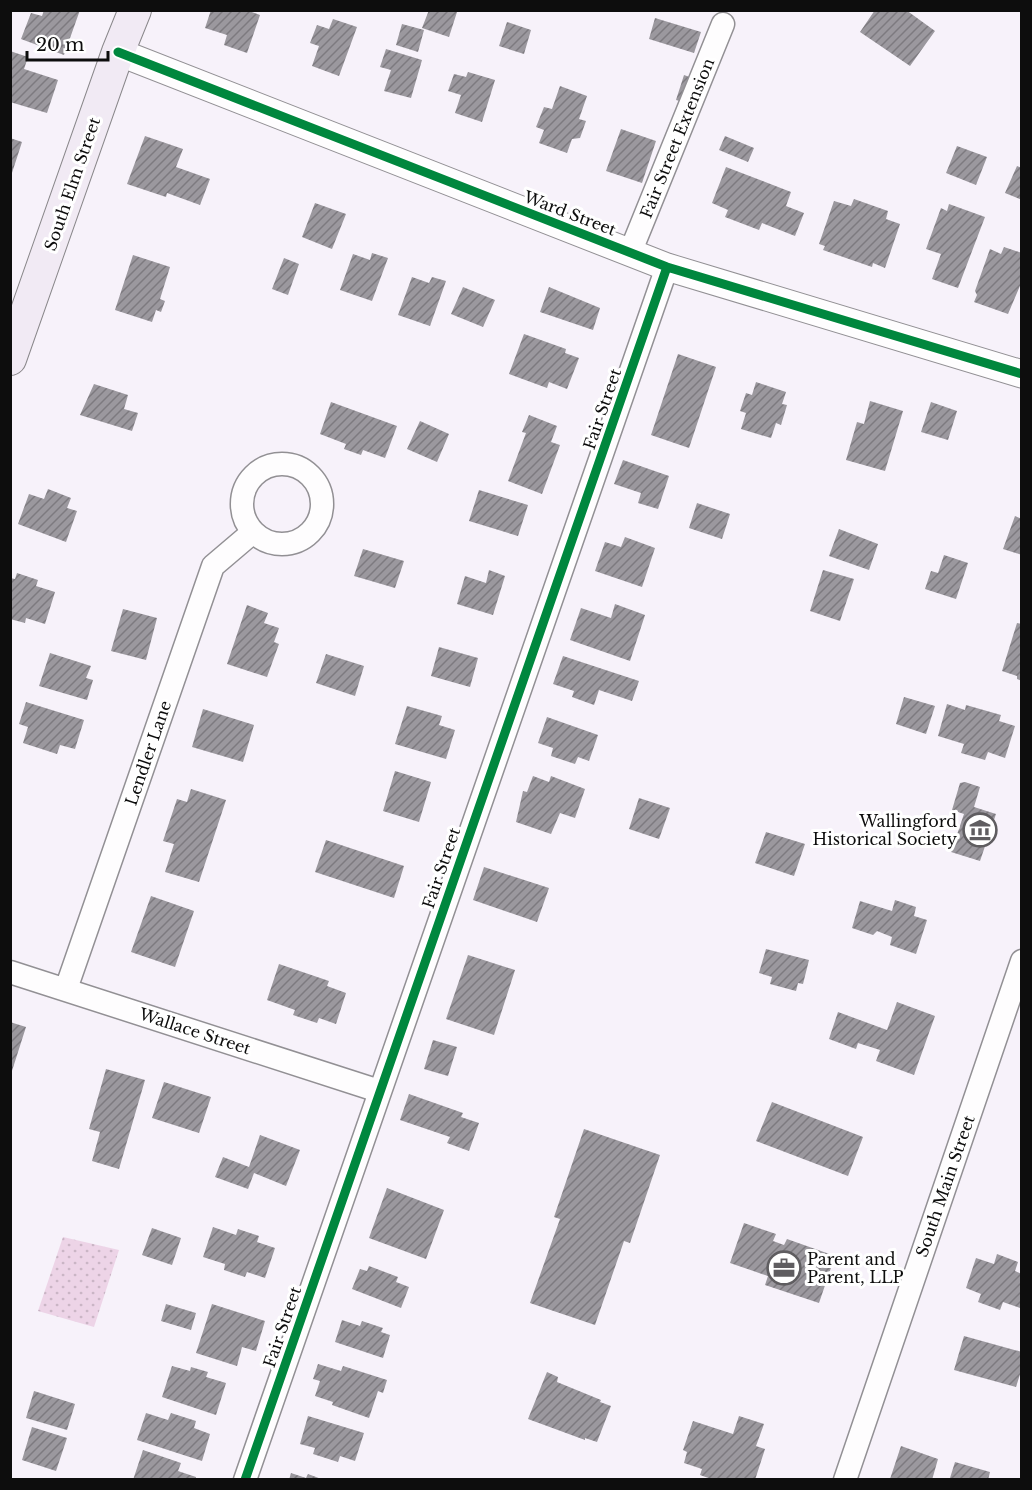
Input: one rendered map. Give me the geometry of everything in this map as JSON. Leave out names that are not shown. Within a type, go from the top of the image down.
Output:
[{"type":"main road","name":"South Elm Street","points":[[10,359],[118,52],[135,10]]},
{"type":"street","name":"Fair Street Extension","points":[[630,253],[723,24]]},
{"type":"street","name":"Ward Street","points":[[118,52],[667,267],[1022,374]]},
{"type":"street","name":"Fair Street","points":[[245,1479],[667,267]]},
{"type":"street","name":"Lendler Lane","points":[[66,989],[213,566],[253,532]]},
{"type":"street","name":"South Main Street","points":[[845,1479],[1022,961]]},
{"type":"street","name":"Wallace Street","points":[[10,972],[379,1091]]},
{"type":"shaded area","points":[[63,1237],[119,1250],[94,1327],[38,1311]]},
{"type":"building","points":[[44,10],[80,10],[64,55],[21,39],[31,13],[42,16]]},
{"type":"building","points":[[211,10],[246,10],[260,15],[247,53],[224,45],[227,35],[205,28]]},
{"type":"building","points":[[429,10],[457,12],[449,37],[422,28]]},
{"type":"building","points":[[875,10],[906,10],[935,31],[910,66],[860,32]]},
{"type":"building","points":[[655,18],[701,32],[694,53],[649,39]]},
{"type":"building","points":[[333,19],[357,27],[339,76],[312,66],[319,46],[310,43],[317,25],[329,29]]},
{"type":"building","points":[[507,22],[531,30],[524,54],[499,46]]},
{"type":"building","points":[[402,24],[424,30],[418,52],[396,45]]},
{"type":"building","points":[[386,49],[422,60],[411,98],[384,91],[391,70],[380,67]]},
{"type":"building","points":[[10,51],[28,57],[24,69],[58,80],[47,113],[10,102]]},
{"type":"building","points":[[468,72],[495,80],[482,122],[455,113],[461,95],[448,91],[454,74],[466,77]]},
{"type":"building","points":[[684,75],[698,80],[690,104],[676,100]]},
{"type":"building","points":[[560,86],[587,96],[579,119],[586,121],[580,138],[572,139],[567,153],[539,143],[544,130],[536,127],[544,107],[552,109]]},
{"type":"building","points":[[621,129],[656,141],[642,183],[606,171]]},
{"type":"building","points":[[145,136],[183,149],[176,167],[210,179],[200,205],[167,193],[166,197],[127,184]]},
{"type":"building","points":[[725,136],[754,148],[748,162],[719,150]]},
{"type":"building","points":[[10,138],[22,142],[11,176],[10,175]]},
{"type":"building","points":[[957,146],[987,157],[976,185],[946,173]]},
{"type":"building","points":[[1017,166],[1022,168],[1022,200],[1005,193]]},
{"type":"building","points":[[726,167],[791,192],[786,206],[804,213],[795,236],[762,223],[759,230],[725,217],[728,210],[712,203]]},
{"type":"building","points":[[854,199],[888,211],[886,219],[900,224],[885,268],[873,263],[872,267],[823,250],[825,246],[819,244],[834,201],[851,206]]},
{"type":"building","points":[[315,203],[346,214],[332,249],[302,237]]},
{"type":"building","points":[[949,204],[985,217],[958,288],[932,279],[941,254],[926,249],[941,208],[947,211]]},
{"type":"building","points":[[1004,247],[1022,253],[1022,281],[1008,314],[974,302],[977,295],[975,291],[990,249],[1001,254]]},
{"type":"building","points":[[372,253],[388,258],[372,301],[340,290],[353,254],[370,260]]},
{"type":"building","points":[[133,255],[170,267],[160,299],[165,301],[161,312],[156,310],[152,322],[115,310]]},
{"type":"building","points":[[284,258],[299,264],[288,295],[272,289]]},
{"type":"building","points":[[412,277],[429,283],[432,277],[446,281],[430,326],[398,315]]},
{"type":"building","points":[[463,287],[495,300],[483,327],[451,314]]},
{"type":"building","points":[[549,287],[600,308],[593,330],[540,312]]},
{"type":"building","points":[[524,334],[566,349],[565,353],[579,358],[567,389],[549,382],[547,388],[509,374]]},
{"type":"building","points":[[678,354],[716,367],[689,448],[651,435]]},
{"type":"building","points":[[756,382],[786,392],[782,404],[787,405],[781,425],[776,423],[771,438],[741,429],[746,413],[740,411],[746,393],[752,395]]},
{"type":"building","points":[[94,384],[128,395],[124,409],[138,413],[132,431],[80,415]]},
{"type":"building","points":[[870,401],[903,411],[885,471],[846,460],[857,422],[864,424]]},
{"type":"building","points":[[331,402],[397,426],[385,458],[363,450],[361,455],[344,449],[346,444],[320,434]]},
{"type":"building","points":[[931,402],[957,411],[948,440],[921,432]]},
{"type":"building","points":[[529,415],[557,426],[551,442],[560,445],[542,494],[508,481],[526,433],[522,432]]},
{"type":"building","points":[[420,421],[449,434],[437,462],[407,449]]},
{"type":"building","points":[[623,460],[669,476],[658,509],[638,503],[641,493],[614,484]]},
{"type":"building","points":[[48,489],[71,498],[67,508],[77,511],[66,542],[18,524],[29,494],[44,499]]},
{"type":"building","points":[[479,490],[528,505],[518,536],[469,521]]},
{"type":"building","points":[[697,503],[730,514],[722,539],[689,528]]},
{"type":"building","points":[[1015,516],[1022,519],[1022,555],[1003,549]]},
{"type":"building","points":[[839,529],[878,544],[869,570],[829,556]]},
{"type":"building","points":[[625,537],[655,548],[642,587],[595,571],[605,542],[621,547]]},
{"type":"building","points":[[363,549],[404,561],[395,588],[354,576]]},
{"type":"building","points":[[944,555],[968,563],[956,599],[925,589],[931,571],[938,573]]},
{"type":"building","points":[[489,570],[505,576],[493,615],[457,604],[465,576],[486,583]]},
{"type":"building","points":[[823,570],[854,579],[840,621],[810,611]]},
{"type":"building","points":[[17,573],[38,580],[36,586],[55,592],[45,624],[26,618],[25,623],[10,619],[10,578],[15,579]]},
{"type":"building","points":[[615,604],[645,615],[630,661],[570,640],[581,608],[611,618]]},
{"type":"building","points":[[247,605],[268,613],[264,623],[279,628],[274,642],[279,644],[267,677],[227,664]]},
{"type":"building","points":[[123,609],[157,618],[146,660],[111,651]]},
{"type":"building","points":[[1017,623],[1022,624],[1022,681],[1017,679],[1017,676],[1002,671]]},
{"type":"building","points":[[439,647],[478,658],[470,687],[431,676]]},
{"type":"building","points":[[50,653],[91,666],[86,678],[93,680],[87,700],[39,686]]},
{"type":"building","points":[[326,654],[364,666],[355,696],[316,683]]},
{"type":"building","points":[[563,656],[639,681],[632,701],[599,690],[594,705],[572,697],[574,691],[553,684]]},
{"type":"building","points":[[904,697],[935,706],[926,734],[896,724]]},
{"type":"building","points":[[26,702],[84,720],[75,749],[60,745],[57,754],[23,743],[28,727],[19,724]]},
{"type":"building","points":[[947,704],[965,710],[966,705],[1001,715],[999,721],[1015,726],[1005,758],[988,752],[985,760],[961,753],[964,744],[938,736]]},
{"type":"building","points":[[407,706],[442,716],[439,725],[455,730],[446,759],[395,744]]},
{"type":"building","points":[[203,709],[254,725],[243,762],[192,747]]},
{"type":"building","points":[[547,717],[598,735],[589,761],[578,757],[575,764],[551,756],[553,748],[538,743]]},
{"type":"building","points":[[395,771],[431,782],[419,822],[383,811]]},
{"type":"building","points":[[533,776],[549,782],[551,776],[585,789],[575,818],[560,813],[551,834],[516,822],[523,791],[527,792]]},
{"type":"building","points":[[965,782],[980,787],[974,807],[996,814],[980,861],[951,852],[964,814],[952,810],[960,783]]},
{"type":"building","points":[[191,789],[226,800],[199,882],[165,872],[174,844],[163,841],[177,799],[187,802]]},
{"type":"building","points":[[639,798],[670,808],[659,839],[629,829]]},
{"type":"building","points":[[766,832],[805,844],[794,876],[755,863]]},
{"type":"building","points":[[326,840],[404,866],[394,898],[315,872]]},
{"type":"building","points":[[484,867],[549,888],[537,922],[473,900]]},
{"type":"building","points":[[151,896],[194,911],[175,967],[131,952]]},
{"type":"building","points":[[895,900],[916,907],[914,916],[927,920],[916,954],[890,945],[892,937],[877,931],[873,935],[852,928],[860,901],[892,911]]},
{"type":"building","points":[[766,949],[809,960],[803,984],[798,983],[796,991],[770,984],[772,977],[759,973]]},
{"type":"building","points":[[468,955],[515,970],[494,1035],[446,1019]]},
{"type":"building","points":[[279,964],[329,981],[327,986],[346,993],[336,1024],[319,1018],[317,1023],[293,1015],[295,1010],[267,1000]]},
{"type":"building","points":[[897,1002],[935,1016],[914,1075],[876,1061],[880,1050],[858,1043],[856,1049],[829,1039],[838,1012],[887,1030]]},
{"type":"building","points":[[10,1022],[26,1027],[11,1074],[10,1074]]},
{"type":"building","points":[[433,1040],[457,1047],[448,1076],[424,1069]]},
{"type":"building","points":[[106,1069],[145,1080],[119,1169],[92,1161],[100,1132],[89,1129]]},
{"type":"building","points":[[164,1082],[211,1097],[199,1133],[152,1118]]},
{"type":"building","points":[[409,1094],[463,1113],[461,1117],[479,1123],[469,1151],[447,1143],[450,1137],[400,1120]]},
{"type":"building","points":[[772,1102],[863,1137],[848,1176],[756,1141]]},
{"type":"building","points":[[584,1129],[660,1155],[630,1243],[624,1241],[595,1325],[530,1303],[560,1219],[554,1217]]},
{"type":"building","points":[[260,1135],[300,1150],[286,1186],[254,1173],[248,1189],[215,1177],[223,1157],[249,1167]]},
{"type":"building","points":[[387,1188],[444,1210],[426,1259],[369,1238]]},
{"type":"building","points":[[744,1223],[776,1234],[773,1241],[784,1245],[787,1239],[835,1256],[819,1303],[765,1285],[768,1276],[730,1263]]},
{"type":"building","points":[[213,1227],[236,1235],[238,1229],[259,1236],[257,1242],[275,1248],[265,1278],[247,1272],[245,1277],[224,1270],[225,1264],[203,1257]]},
{"type":"building","points":[[152,1228],[181,1238],[172,1265],[142,1255]]},
{"type":"building","points":[[997,1254],[1018,1262],[1015,1271],[1022,1274],[1020,1308],[1003,1302],[1000,1310],[978,1302],[981,1294],[966,1288],[976,1258],[994,1264]]},
{"type":"building","points":[[369,1266],[398,1277],[396,1282],[409,1287],[401,1308],[352,1289],[360,1269],[367,1271]]},
{"type":"building","points":[[166,1304],[196,1313],[191,1330],[161,1321]]},
{"type":"building","points":[[212,1304],[265,1321],[256,1351],[242,1347],[237,1366],[196,1353]]},
{"type":"building","points":[[342,1320],[360,1326],[362,1321],[383,1328],[381,1332],[390,1335],[383,1358],[335,1342]]},
{"type":"building","points":[[964,1336],[1022,1352],[1022,1368],[1016,1387],[954,1370]]},
{"type":"building","points":[[318,1364],[341,1371],[343,1366],[387,1380],[383,1393],[378,1391],[369,1418],[332,1405],[333,1402],[315,1396],[320,1381],[313,1379]]},
{"type":"building","points":[[172,1366],[190,1371],[191,1367],[208,1372],[206,1377],[226,1383],[216,1415],[162,1397]]},
{"type":"building","points":[[547,1372],[558,1377],[557,1382],[611,1406],[597,1442],[585,1438],[585,1440],[528,1419]]},
{"type":"building","points":[[34,1391],[75,1404],[67,1430],[26,1418]]},
{"type":"building","points":[[146,1413],[168,1420],[171,1413],[196,1421],[194,1428],[210,1434],[202,1461],[137,1440]]},
{"type":"building","points":[[308,1416],[364,1433],[355,1461],[340,1456],[338,1462],[313,1454],[315,1448],[300,1444]]},
{"type":"building","points":[[739,1416],[764,1424],[756,1446],[765,1449],[755,1480],[714,1480],[700,1475],[702,1469],[684,1463],[687,1452],[683,1450],[693,1421],[733,1434]]},
{"type":"building","points":[[32,1427],[67,1438],[56,1471],[22,1460]]},
{"type":"building","points":[[901,1446],[938,1459],[932,1480],[890,1479]]},
{"type":"building","points":[[143,1450],[181,1463],[178,1471],[196,1477],[195,1480],[133,1480]]},
{"type":"building","points":[[955,1462],[990,1472],[988,1480],[950,1478]]},
{"type":"building","points":[[291,1473],[306,1478],[308,1474],[324,1480],[289,1480]]},
{"type":"cycle path","points":[[118,52],[667,267],[1022,374]]},
{"type":"cycle path","points":[[245,1480],[667,267]]},
{"type":"place","name":"Wallingford Historical Society","points":[[980,830]]},
{"type":"place","name":"Parent and Parent, LLP","points":[[784,1268]]}]
